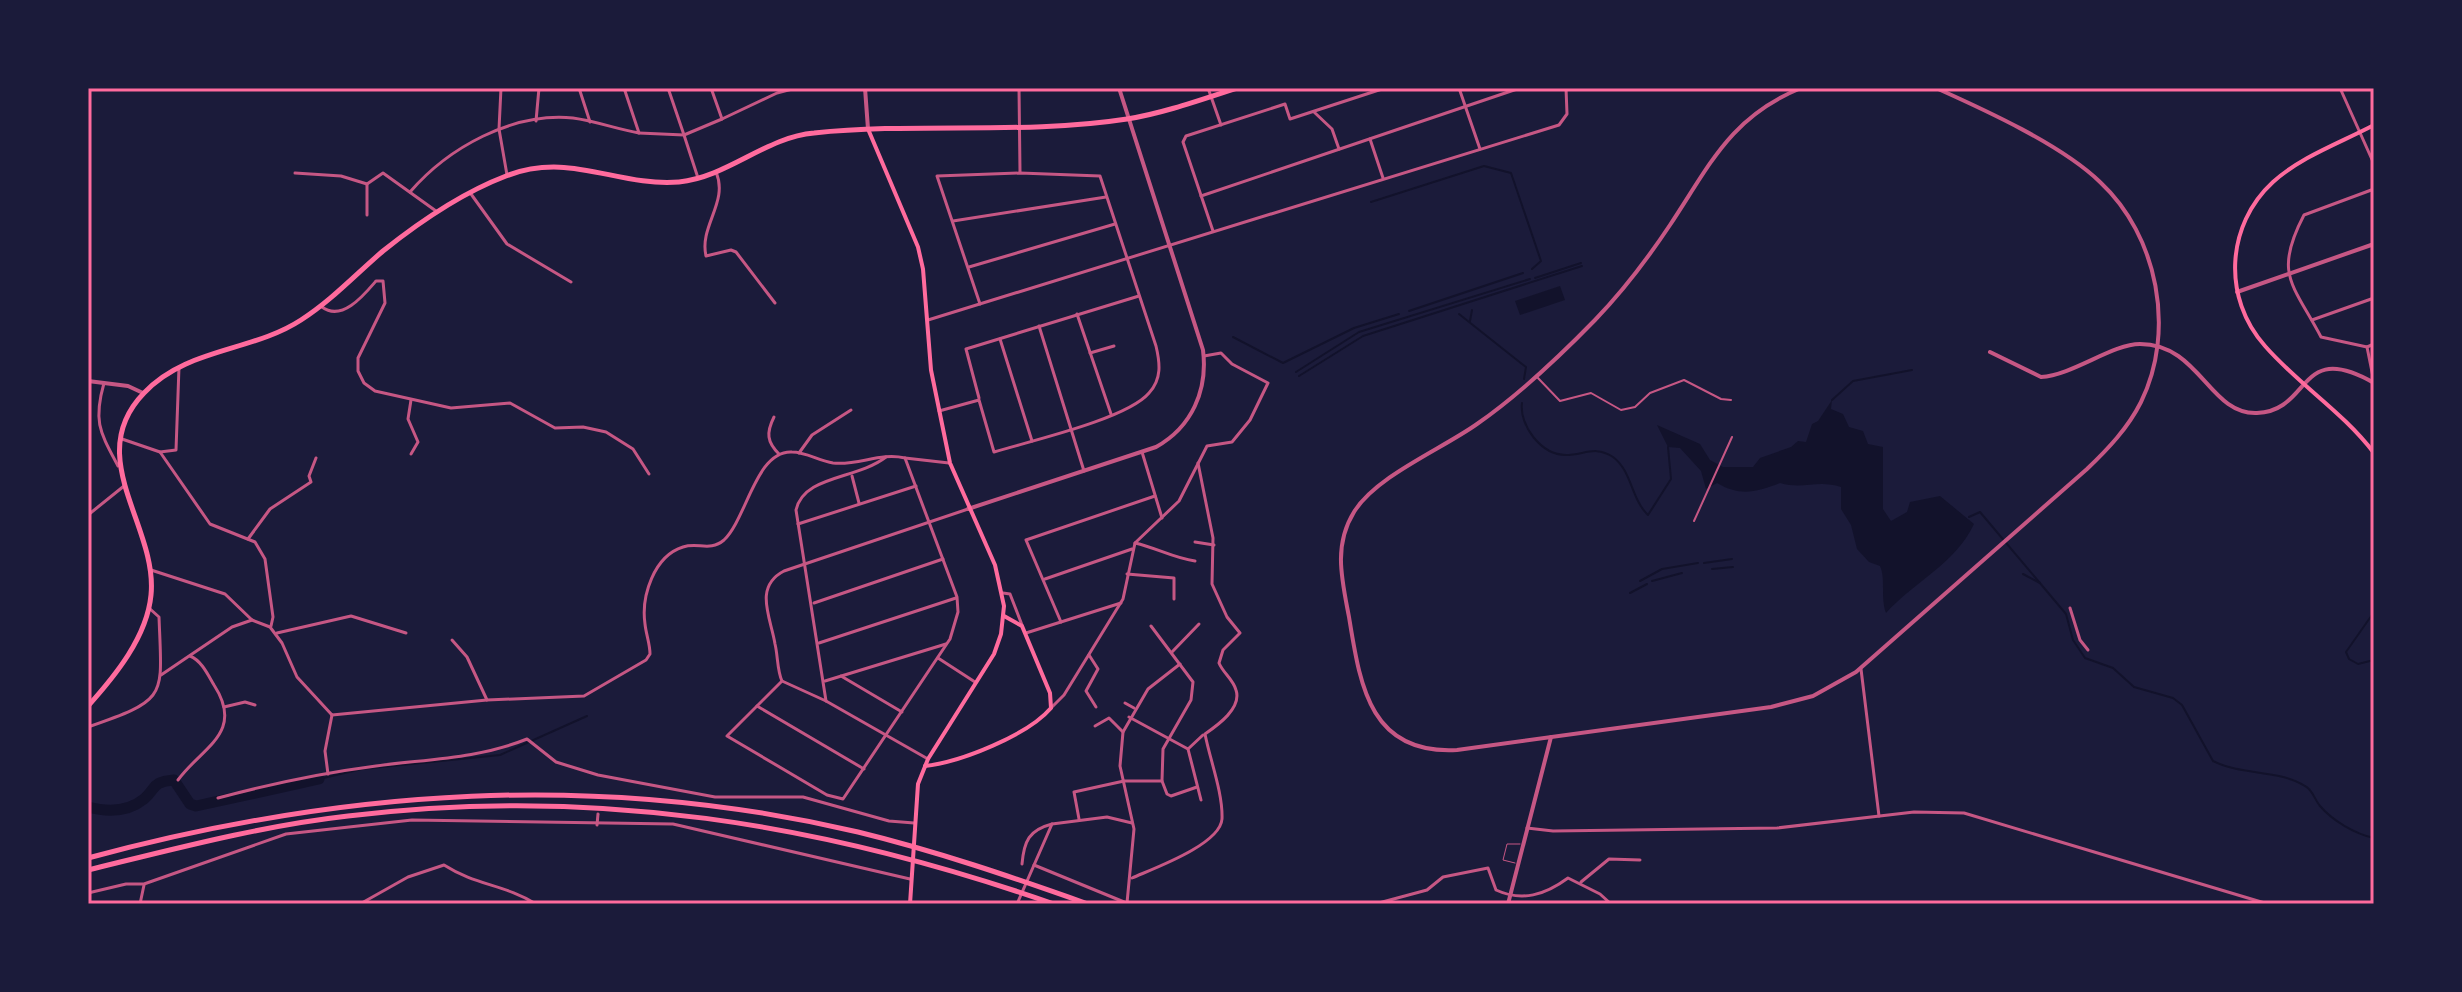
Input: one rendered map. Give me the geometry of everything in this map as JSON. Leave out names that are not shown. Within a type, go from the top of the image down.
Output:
[{"type":"main road","points":[[88,706],[129,652],[149,608],[151,570],[118,466],[130,412],[143,393],[179,366],[268,336],[320,306],[384,251],[471,194],[507,175],[534,168],[566,165],[652,181],[698,178],[799,135],[868,129],[1129,119],[1237,88]]},
{"type":"main road","points":[[2374,125],[2292,167],[2259,197],[2249,211],[2237,243],[2234,276],[2246,317],[2262,343],[2374,453]]},
{"type":"main road","points":[[868,129],[918,247],[939,411],[950,463],[995,565],[1003,593],[1004,616],[998,644],[928,759],[918,784],[910,904]]},
{"type":"main road","points":[[925,766],[1004,739],[1035,724],[1051,708],[1050,693],[1026,633],[1022,626],[1004,616]]},
{"type":"main road","points":[[88,858],[231,824],[339,805],[478,794],[602,796],[763,813],[856,832],[949,857],[1088,904]]},
{"type":"main road","points":[[88,870],[233,836],[345,816],[455,806],[606,807],[708,817],[844,841],[948,869],[1054,904]]},
{"type":"street","points":[[501,88],[499,129],[507,175]]},
{"type":"street","points":[[536,121],[539,88]]},
{"type":"street","points":[[579,88],[590,122]]},
{"type":"street","points":[[624,88],[639,133]]},
{"type":"street","points":[[668,88],[698,178]]},
{"type":"street","points":[[711,88],[722,119]]},
{"type":"street","points":[[410,192],[437,163],[499,129],[547,118],[590,122],[639,133],[684,135],[777,93],[796,88]]},
{"type":"street","points":[[865,88],[868,129]]},
{"type":"street","points":[[1019,88],[1020,173]]},
{"type":"street","points":[[782,681],[765,606],[766,589],[774,576],[1142,452],[1167,440],[1190,416],[1202,387],[1204,356],[1119,88]]},
{"type":"street","points":[[1208,88],[1221,125]]},
{"type":"street","points":[[1213,231],[1183,142],[1186,136],[1285,104],[1290,119],[1385,88]]},
{"type":"street","points":[[1459,88],[1480,150]]},
{"type":"street","points":[[1201,196],[1520,88]]},
{"type":"street","points":[[928,320],[1559,125],[1567,114],[1566,88]]},
{"type":"street","points":[[1801,88],[1785,91],[1728,137],[1634,274],[1537,377],[1479,422],[1369,494],[1347,527],[1340,563],[1360,682],[1372,708],[1393,731],[1418,744],[1451,751],[1789,704],[1828,689],[1861,668],[2118,437],[2145,393],[2157,348],[2159,314],[2152,272],[2135,227],[2111,193],[2066,156],[1936,88]]},
{"type":"street","points":[[2340,88],[2374,164]]},
{"type":"street","points":[[1314,112],[1332,129],[1339,149]]},
{"type":"street","points":[[1370,139],[1383,179]]},
{"type":"street","points":[[716,172],[721,192],[703,244],[706,256],[731,250],[736,252],[775,303]]},
{"type":"street","points":[[295,173],[341,176],[367,184]]},
{"type":"street","points":[[367,184],[383,173],[438,214]]},
{"type":"street","points":[[980,304],[937,176],[1020,173],[1100,176],[1156,346],[1160,371],[1150,392],[1131,407],[994,452],[966,349],[1139,296]]},
{"type":"street","points":[[367,184],[367,215]]},
{"type":"street","points":[[2374,189],[2304,215],[2287,246],[2289,275],[2321,337],[2367,347],[2374,344]]},
{"type":"street","points":[[471,194],[507,244],[571,282]]},
{"type":"street","points":[[953,221],[1106,197]]},
{"type":"street","points":[[968,268],[1115,224]]},
{"type":"street","points":[[2237,292],[2374,244]]},
{"type":"street","points":[[320,306],[328,312],[339,311],[352,305],[376,281],[383,281],[385,303],[358,358],[358,371],[364,383],[375,391],[451,408],[510,403],[555,428],[583,427],[606,432],[633,449],[649,474]]},
{"type":"street","points":[[2312,320],[2374,298]]},
{"type":"street","points":[[1077,314],[1111,414]]},
{"type":"street","points":[[1039,326],[1084,471]]},
{"type":"street","points":[[1000,339],[1032,441]]},
{"type":"street","points":[[1990,352],[2044,377],[2137,345],[2157,348],[2181,356],[2226,403],[2246,412],[2261,413],[2278,407],[2319,371],[2335,368],[2350,370],[2374,383]]},
{"type":"street","points":[[1090,353],[1114,346]]},
{"type":"street","points":[[2367,347],[2374,383]]},
{"type":"street","points":[[1051,708],[1122,602],[1135,543],[1179,501],[1207,446],[1232,442],[1250,420],[1268,383],[1232,364],[1221,353],[1204,356]]},
{"type":"street","points":[[122,439],[160,452],[176,450],[182,373],[179,366]]},
{"type":"street","points":[[1537,377],[1560,401],[1591,393],[1621,410],[1635,407],[1650,393],[1684,380],[1721,399],[1731,400]]},
{"type":"street","points":[[88,381],[128,386],[143,393]]},
{"type":"street","points":[[104,383],[98,404],[98,428],[118,466]]},
{"type":"street","points":[[411,400],[408,419],[418,442],[411,454]]},
{"type":"street","points":[[939,411],[979,400]]},
{"type":"street","points":[[799,453],[812,435],[851,410]]},
{"type":"street","points":[[774,417],[768,435],[769,444],[779,454]]},
{"type":"street","points":[[1694,521],[1732,437]]},
{"type":"street","points":[[160,452],[210,524],[255,542],[265,559],[273,617],[270,627]]},
{"type":"street","points":[[1142,452],[1162,519]]},
{"type":"street","points":[[332,715],[487,700],[584,696],[646,660],[650,654],[645,603],[655,570],[684,547],[714,546],[724,540],[743,513],[761,469],[779,454],[799,453],[836,464],[888,456],[950,463]]},
{"type":"street","points":[[826,701],[796,510],[803,492],[852,476],[888,456]]},
{"type":"street","points":[[248,539],[270,509],[311,482],[309,476],[316,458]]},
{"type":"street","points":[[782,681],[727,736],[827,795],[843,799],[955,628],[957,597],[905,458]]},
{"type":"street","points":[[1188,749],[1220,724],[1236,703],[1237,691],[1219,663],[1223,650],[1240,633],[1227,617],[1212,584],[1214,545],[1198,463]]},
{"type":"street","points":[[852,476],[859,504]]},
{"type":"street","points":[[88,515],[124,486]]},
{"type":"street","points":[[798,524],[916,486]]},
{"type":"street","points":[[1061,622],[1026,540],[1155,496]]},
{"type":"street","points":[[1195,542],[1214,545]]},
{"type":"street","points":[[1135,543],[1162,549],[1172,558],[1195,561]]},
{"type":"street","points":[[1043,579],[1132,549]]},
{"type":"street","points":[[813,603],[943,559]]},
{"type":"street","points":[[151,570],[225,594],[252,620],[270,627],[277,633],[297,677],[332,715]]},
{"type":"street","points":[[1127,574],[1174,578],[1174,599]]},
{"type":"street","points":[[1003,593],[1010,594],[1022,626]]},
{"type":"street","points":[[819,643],[957,597]]},
{"type":"street","points":[[1026,633],[1122,602]]},
{"type":"street","points":[[88,727],[144,704],[157,693],[161,675],[159,617],[149,608]]},
{"type":"street","points":[[2070,608],[2080,640],[2088,650]]},
{"type":"street","points":[[277,633],[351,616],[406,633]]},
{"type":"street","points":[[161,675],[232,627],[252,620]]},
{"type":"street","points":[[1172,652],[1199,624]]},
{"type":"street","points":[[1151,626],[1189,674],[1193,691],[1168,739],[1161,761],[1162,781],[1171,796],[1197,787]]},
{"type":"street","points":[[452,640],[467,657],[487,700]]},
{"type":"street","points":[[825,681],[946,644]]},
{"type":"street","points":[[1089,655],[1098,669],[1086,691],[1096,707]]},
{"type":"street","points":[[178,780],[218,739],[224,723],[224,707],[197,659],[190,656]]},
{"type":"street","points":[[938,658],[977,683]]},
{"type":"street","points":[[1033,868],[1128,903],[1132,878],[1132,823],[1120,766],[1123,732],[1134,708],[1148,689],[1181,663]]},
{"type":"street","points":[[1861,668],[1879,816]]},
{"type":"street","points":[[841,676],[902,712]]},
{"type":"street","points":[[782,681],[826,701],[928,759]]},
{"type":"street","points":[[224,707],[245,702],[255,705]]},
{"type":"street","points":[[1125,703],[1134,708]]},
{"type":"street","points":[[756,706],[864,769]]},
{"type":"street","points":[[328,774],[325,751],[332,715]]},
{"type":"street","points":[[1129,717],[1188,749]]},
{"type":"street","points":[[1095,726],[1109,718],[1123,732]]},
{"type":"street","points":[[1132,878],[1159,869],[1214,836],[1220,828],[1222,818],[1205,734]]},
{"type":"street","points":[[1508,904],[1551,737]]},
{"type":"street","points":[[218,798],[328,774],[495,752],[527,739],[546,756],[566,766],[659,788],[715,797],[790,796],[889,821],[914,823]]},
{"type":"street","points":[[1188,749],[1201,800]]},
{"type":"street","points":[[1079,819],[1074,792],[1124,781],[1162,781]]},
{"type":"street","points":[[823,803],[827,795]]},
{"type":"street","points":[[1527,828],[1553,831],[1777,828],[1942,811],[1992,818],[2268,904]]},
{"type":"street","points":[[597,825],[598,814]]},
{"type":"street","points":[[1022,864],[1029,836],[1037,828],[1107,817],[1132,823]]},
{"type":"street","points":[[88,893],[126,884],[144,884],[286,834],[338,831],[412,820],[673,824],[910,879]]},
{"type":"street","points":[[337,823],[338,831]]},
{"type":"street","points":[[1017,904],[1052,824]]},
{"type":"street","points":[[1581,882],[1609,859],[1640,860]]},
{"type":"street","points":[[360,904],[408,877],[444,865],[466,880],[517,892],[536,904]]},
{"type":"street","points":[[1375,904],[1427,890],[1443,877],[1488,868],[1496,890],[1510,895],[1531,897],[1568,878],[1581,882],[1611,904]]},
{"type":"street","points":[[140,904],[144,884]]},
{"type":"street","points":[[844,904],[865,904]]},
{"type":"lane","points":[[1518,864],[1503,860],[1507,844],[1523,844]]},
{"type":"shaded area","points":[[1560,286],[1565,300],[1520,315],[1515,301]]},
{"type":"shaded area","points":[[1832,400],[1831,409],[1843,414],[1849,427],[1863,431],[1868,444],[1883,447],[1883,509],[1891,521],[1907,512],[1910,502],[1940,496],[1974,524],[1957,550],[1886,613],[1880,566],[1869,562],[1857,549],[1851,525],[1841,509],[1841,487],[1780,483],[1747,492],[1717,483],[1706,489],[1701,471],[1680,448],[1668,447],[1657,425],[1700,444],[1710,460],[1723,467],[1753,467],[1760,458],[1791,447],[1798,441],[1806,442],[1812,424],[1818,421]]},
{"type":"waterway","points":[[1371,202],[1484,166],[1511,173],[1541,261],[1532,269]]},
{"type":"waterway","points":[[1535,278],[1581,263]]},
{"type":"waterway","points":[[1299,376],[1363,336],[1582,266]]},
{"type":"waterway","points":[[1409,311],[1523,273]]},
{"type":"waterway","points":[[1296,372],[1359,332],[1530,279]]},
{"type":"waterway","points":[[1470,321],[1472,310]]},
{"type":"waterway","points":[[1233,337],[1283,363],[1354,328],[1399,314]]},
{"type":"waterway","points":[[1459,314],[1526,367],[1524,379]]},
{"type":"waterway","points":[[1832,400],[1853,381],[1912,370]]},
{"type":"waterway","points":[[1522,403],[1528,429],[1548,450],[1566,455],[1601,452],[1613,457],[1624,470],[1648,515],[1671,479],[1668,447]]},
{"type":"waterway","points":[[1969,517],[1980,512],[2066,614],[2073,640],[2085,658],[2113,668],[2134,687],[2173,698],[2182,705],[2213,761],[2294,781],[2308,788],[2325,812],[2338,822],[2374,838]]},
{"type":"waterway","points":[[1704,563],[1732,559]]},
{"type":"waterway","points":[[1640,581],[1662,569],[1698,563]]},
{"type":"waterway","points":[[1712,569],[1733,567]]},
{"type":"waterway","points":[[1652,581],[1682,573]]},
{"type":"waterway","points":[[2023,574],[2040,583]]},
{"type":"waterway","points":[[1630,593],[1647,584]]},
{"type":"waterway","points":[[2374,612],[2346,652],[2349,659],[2358,664],[2374,660]]},
{"type":"waterway","points":[[319,779],[362,769],[500,755],[587,716]]},
{"type":"waterway","points":[[88,807],[124,809],[144,799],[158,784],[174,780],[190,804],[196,806],[319,779]]}]
